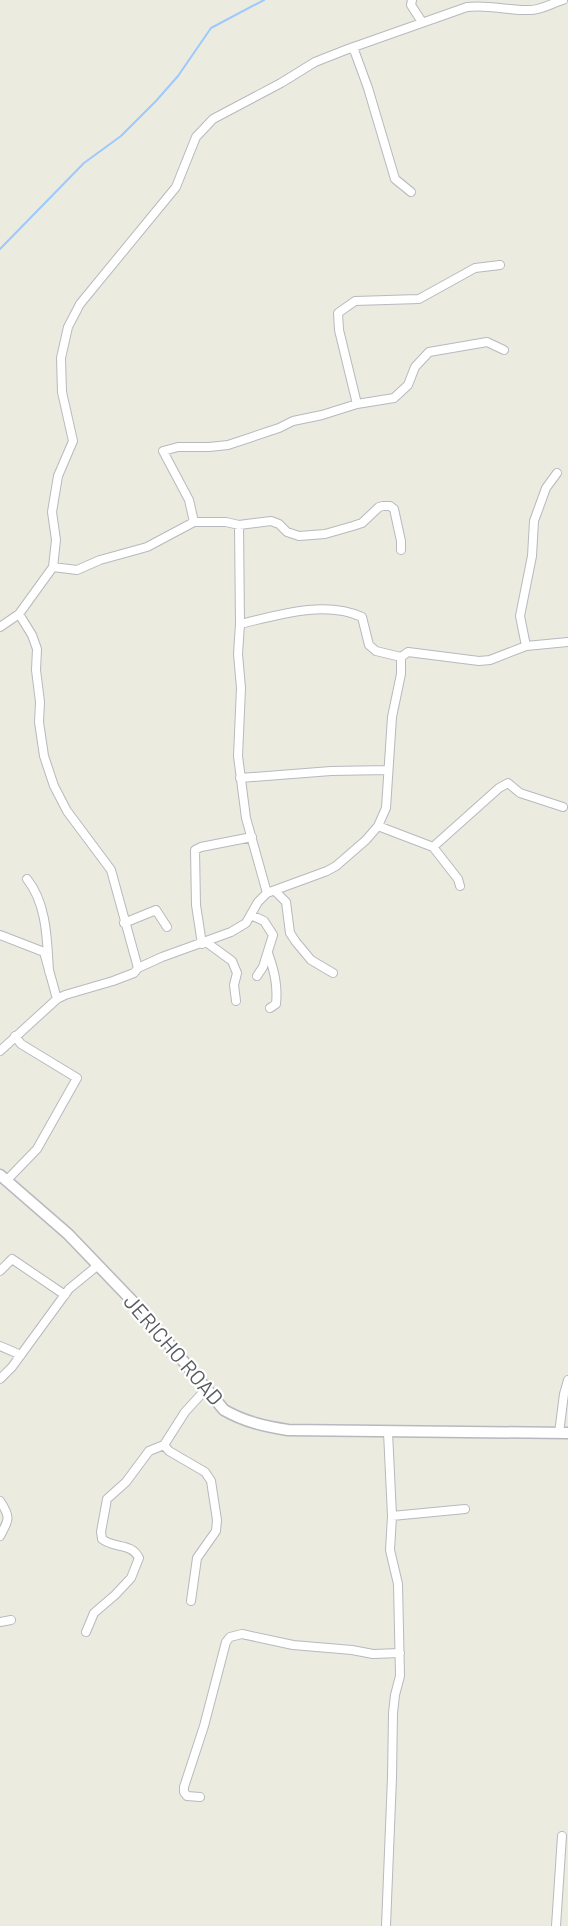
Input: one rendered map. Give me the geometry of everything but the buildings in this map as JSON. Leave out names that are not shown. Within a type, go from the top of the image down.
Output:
[{"type":"street","points":[[412,0],[411,5],[422,22]]},
{"type":"street","points":[[1,623],[19,614],[53,567],[56,540],[52,512],[58,476],[73,441],[62,392],[61,358],[68,327],[80,304],[176,187],[195,137],[213,118],[281,83],[315,62],[353,47],[467,7],[479,5],[530,10],[543,9],[563,0]]},
{"type":"street","points":[[353,47],[368,88],[395,179],[411,192]]},
{"type":"street","points":[[357,404],[339,330],[338,313],[355,301],[419,299],[475,268],[500,265]]},
{"type":"street","points":[[194,522],[189,500],[163,451],[178,447],[228,445],[293,421],[357,404],[394,398],[408,385],[415,367],[429,352],[487,342],[504,350]]},
{"type":"street","points":[[525,646],[520,616],[532,556],[534,521],[546,488],[558,472]]},
{"type":"street","points":[[53,567],[77,570],[108,557],[147,547],[194,522],[226,522],[239,525],[271,521],[293,535],[325,534],[362,523],[379,507],[390,506],[394,509],[401,550]]},
{"type":"street","points":[[239,525],[240,624],[237,654],[241,688],[238,756],[246,818],[271,892],[286,902],[290,933],[311,960],[333,973]]},
{"type":"street","points":[[240,624],[307,609],[336,609],[362,617],[369,645],[376,651],[401,657],[408,652],[479,661],[490,660],[525,646],[568,642]]},
{"type":"street","points":[[19,614],[32,635],[37,649],[39,722],[44,756],[57,796],[111,870],[138,968]]},
{"type":"street","points":[[0,1051],[57,999],[134,973],[138,968],[162,957],[231,932],[246,923],[258,902],[271,892],[336,866],[366,840],[378,826],[386,808],[392,717],[402,674],[401,657]]},
{"type":"street","points":[[240,778],[331,771],[388,770]]},
{"type":"street","points":[[433,847],[506,783],[520,793],[563,807]]},
{"type":"street","points":[[378,826],[433,847],[459,879],[460,886]]},
{"type":"street","points":[[236,1001],[234,985],[237,973],[232,961],[204,943],[196,905],[195,850],[252,837]]},
{"type":"street","points":[[27,879],[36,894],[45,924],[50,971]]},
{"type":"street","points":[[124,923],[156,910],[167,927]]},
{"type":"street","points":[[251,915],[264,921],[273,935],[263,967],[257,976]]},
{"type":"street","points":[[0,935],[44,952],[57,999]]},
{"type":"street","points":[[268,952],[278,990],[276,1004],[270,1008]]},
{"type":"street","points":[[3,1178],[37,1149],[77,1078],[21,1044],[15,1036]]},
{"type":"street","name":"JERICHO ROAD","points":[[3,1178],[68,1234],[140,1309],[224,1410],[239,1419],[259,1426],[288,1430],[564,1433]]},
{"type":"street","points":[[0,1272],[12,1259],[65,1295]]},
{"type":"street","points":[[0,1379],[21,1355],[69,1289],[98,1266]]},
{"type":"street","points":[[0,1346],[21,1355]]},
{"type":"street","points":[[564,1433],[564,1394],[568,1380]]},
{"type":"street","points":[[86,1632],[94,1613],[131,1578],[139,1558],[134,1550],[112,1545],[102,1539],[101,1532],[107,1499],[126,1482],[149,1451],[164,1445],[184,1412],[206,1389]]},
{"type":"street","points":[[386,1926],[393,1713],[400,1676],[398,1584],[390,1550],[392,1516],[388,1432]]},
{"type":"street","points":[[164,1445],[169,1451],[205,1472],[211,1481],[216,1531],[197,1558],[191,1601]]},
{"type":"street","points":[[0,1501],[8,1514],[0,1536]]},
{"type":"street","points":[[392,1516],[465,1509]]},
{"type":"street","points":[[0,1622],[11,1620]]},
{"type":"street","points":[[200,1797],[187,1796],[184,1787],[204,1726],[226,1642],[230,1637],[242,1634],[293,1645],[373,1653],[400,1653]]},
{"type":"street","points":[[556,1926],[562,1836]]},
{"type":"waterway","points":[[0,249],[84,163],[121,136],[156,101],[178,76],[211,28],[264,0]]}]
